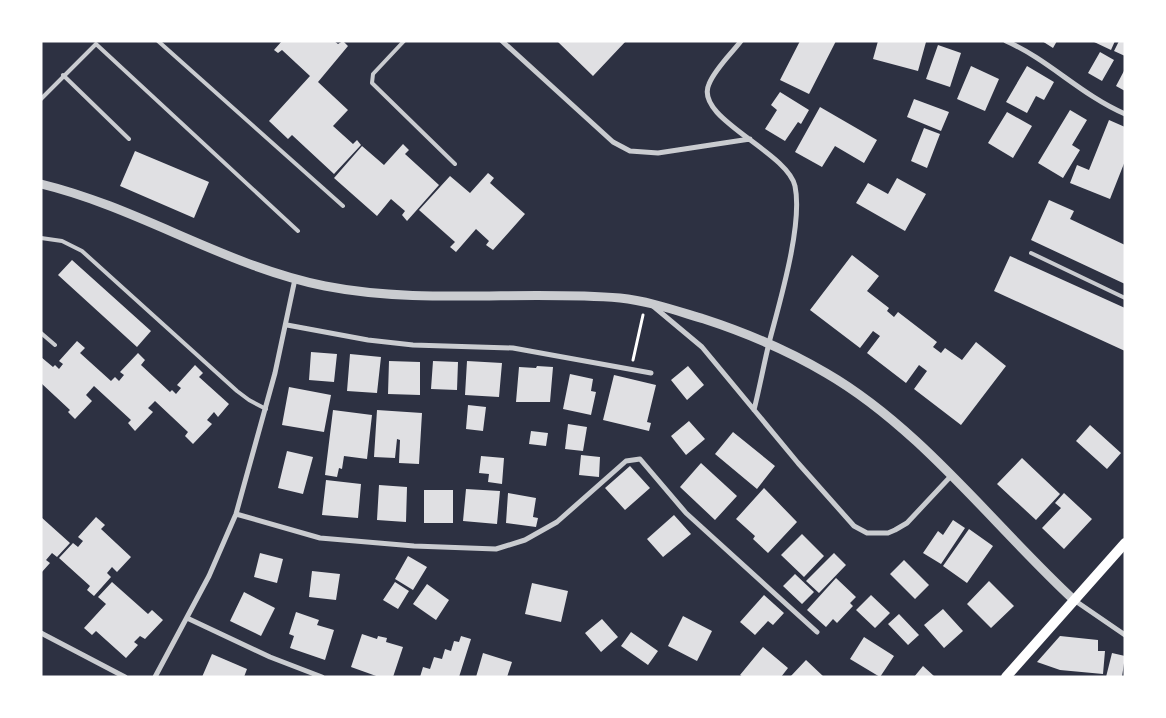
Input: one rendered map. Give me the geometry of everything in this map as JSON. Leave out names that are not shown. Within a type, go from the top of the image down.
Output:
[{"type":"main road","points":[[1006,677],[1125,543]]},
{"type":"street","points":[[502,41],[613,142],[630,150],[658,153],[750,139]]},
{"type":"street","points":[[741,41],[709,83],[706,92],[716,113],[750,139],[787,172],[795,187],[796,219],[788,271],[754,410]]},
{"type":"street","points":[[1006,41],[1031,53],[1099,101],[1125,114]]},
{"type":"street","points":[[41,184],[92,198],[246,264],[295,279],[328,286],[409,296],[574,295],[648,303],[740,330],[770,342],[828,373],[899,427],[951,476],[1074,600],[1125,635]]},
{"type":"street","points":[[155,677],[209,576],[236,514],[266,409],[287,325],[295,279]]},
{"type":"street","points":[[648,303],[702,347],[798,463],[854,526],[867,533],[888,533],[907,523],[951,476]]},
{"type":"street","points":[[287,325],[368,340],[413,345],[513,348],[651,373]]},
{"type":"street","points":[[236,514],[320,538],[414,546],[496,549],[525,540],[558,522],[626,461],[636,458],[643,460],[667,493],[686,513],[817,632]]},
{"type":"street","points":[[187,618],[270,657],[322,677]]},
{"type":"street","points":[[41,633],[125,677]]},
{"type":"lane","points":[[158,41],[343,206]]},
{"type":"lane","points":[[404,41],[373,74],[372,83],[455,164]]},
{"type":"lane","points":[[41,99],[96,43],[298,231]]},
{"type":"lane","points":[[64,75],[129,139]]},
{"type":"lane","points":[[41,238],[67,243],[82,251],[237,391],[266,409]]},
{"type":"lane","points":[[1031,253],[1125,298]]},
{"type":"lane","points":[[41,333],[55,345]]},
{"type":"path","points":[[631,369],[648,303]]},
{"type":"building","points":[[282,41],[334,41],[338,44],[343,41],[348,46],[318,82],[348,110],[333,126],[353,144],[357,140],[361,145],[334,174],[292,135],[288,139],[269,121],[310,76],[282,50],[278,53],[274,50]]},
{"type":"building","points":[[557,41],[626,41],[593,76]]},
{"type":"building","points":[[800,41],[836,41],[809,94],[780,80]]},
{"type":"building","points":[[878,41],[926,42],[918,71],[873,59]]},
{"type":"building","points":[[1042,41],[1057,41],[1053,48]]},
{"type":"building","points":[[1092,41],[1115,41],[1111,50]]},
{"type":"building","points":[[1119,41],[1125,41],[1125,56],[1114,51]]},
{"type":"building","points":[[938,45],[961,53],[950,87],[926,79]]},
{"type":"building","points":[[1100,52],[1114,60],[1102,81],[1088,73]]},
{"type":"building","points":[[971,66],[999,79],[985,111],[957,99]]},
{"type":"building","points":[[1027,66],[1054,82],[1044,100],[1036,96],[1027,113],[1006,102]]},
{"type":"building","points":[[1125,69],[1125,91],[1116,86]]},
{"type":"building","points":[[780,92],[809,110],[801,124],[798,122],[785,141],[765,129],[777,110],[771,105]]},
{"type":"building","points":[[914,99],[949,112],[941,131],[907,117]]},
{"type":"building","points":[[820,107],[877,140],[864,163],[835,146],[822,167],[795,152]]},
{"type":"building","points":[[1070,110],[1087,120],[1072,145],[1080,150],[1063,178],[1038,163]]},
{"type":"building","points":[[1007,112],[1032,126],[1013,158],[988,143]]},
{"type":"building","points":[[1109,120],[1125,127],[1125,161],[1110,199],[1070,183],[1077,165],[1089,170]]},
{"type":"building","points":[[924,128],[940,134],[927,168],[911,161]]},
{"type":"building","points":[[403,144],[409,150],[405,154],[439,185],[407,221],[402,215],[405,211],[391,199],[377,216],[334,178],[362,146],[384,165]]},
{"type":"building","points":[[135,151],[209,182],[194,218],[120,186]]},
{"type":"building","points":[[488,173],[494,178],[490,183],[525,214],[493,250],[486,245],[489,241],[476,229],[456,252],[450,247],[455,242],[419,210],[450,176],[470,193]]},
{"type":"building","points":[[897,178],[926,194],[905,231],[856,203],[868,183],[888,194]]},
{"type":"building","points":[[1049,200],[1074,211],[1070,219],[1125,245],[1125,284],[1031,240]]},
{"type":"building","points":[[852,255],[879,276],[867,291],[889,308],[887,311],[894,317],[898,312],[937,342],[933,347],[941,353],[945,348],[962,360],[976,342],[1006,366],[961,425],[914,389],[927,371],[919,365],[906,383],[867,353],[880,336],[873,331],[860,348],[810,310]]},
{"type":"building","points":[[1010,256],[1125,308],[1125,351],[994,291]]},
{"type":"building","points":[[72,260],[151,331],[137,347],[58,275]]},
{"type":"building","points":[[77,341],[85,348],[80,353],[111,381],[115,377],[119,381],[124,375],[120,372],[138,353],[145,360],[141,365],[170,392],[172,390],[176,394],[181,388],[177,385],[195,365],[203,373],[199,377],[229,404],[218,417],[214,412],[207,420],[212,424],[193,444],[185,436],[188,432],[155,401],[148,408],[153,412],[135,431],[128,423],[131,420],[94,386],[86,395],[92,401],[75,419],[68,412],[70,410],[41,383],[41,357],[53,367],[55,365],[59,369],[63,364],[59,361]]},
{"type":"building","points":[[311,352],[337,354],[334,382],[309,380]]},
{"type":"building","points":[[350,354],[381,357],[377,393],[347,391]]},
{"type":"building","points":[[389,361],[420,362],[420,395],[388,394]]},
{"type":"building","points":[[433,361],[458,362],[457,390],[431,389]]},
{"type":"building","points":[[467,361],[502,363],[499,397],[465,395]]},
{"type":"building","points":[[537,366],[553,367],[550,402],[516,402],[519,367],[536,368]]},
{"type":"building","points":[[688,366],[704,385],[687,400],[671,380]]},
{"type":"building","points":[[570,374],[593,379],[591,391],[596,392],[591,415],[563,409]]},
{"type":"building","points":[[614,375],[656,385],[647,422],[651,423],[649,431],[603,420]]},
{"type":"building","points":[[289,387],[331,395],[324,432],[282,425]]},
{"type":"building","points":[[468,405],[486,407],[483,431],[466,429]]},
{"type":"building","points":[[333,410],[372,415],[367,459],[344,456],[342,469],[339,468],[337,477],[325,475]]},
{"type":"building","points":[[377,410],[422,413],[419,464],[399,463],[400,440],[397,439],[395,458],[374,457]]},
{"type":"building","points":[[689,421],[705,439],[686,455],[671,436]]},
{"type":"building","points":[[568,424],[587,427],[583,451],[565,449]]},
{"type":"building","points":[[1090,425],[1121,453],[1107,469],[1076,441]]},
{"type":"building","points":[[531,431],[548,433],[546,446],[529,444]]},
{"type":"building","points":[[733,432],[775,466],[757,489],[715,454]]},
{"type":"building","points":[[287,451],[313,457],[303,494],[278,488]]},
{"type":"building","points":[[581,455],[600,457],[599,477],[579,475]]},
{"type":"building","points":[[481,456],[504,458],[502,484],[488,482],[489,474],[479,473]]},
{"type":"building","points":[[1022,458],[1060,494],[1036,520],[997,484]]},
{"type":"building","points":[[701,463],[737,496],[715,520],[680,487]]},
{"type":"building","points":[[630,466],[650,488],[625,510],[605,488]]},
{"type":"building","points":[[326,480],[361,484],[358,518],[322,515]]},
{"type":"building","points":[[379,485],[407,487],[406,522],[377,520]]},
{"type":"building","points":[[764,488],[797,522],[768,553],[753,539],[755,536],[736,519]]},
{"type":"building","points":[[466,489],[500,491],[497,524],[463,521]]},
{"type":"building","points":[[424,490],[453,490],[453,523],[424,523]]},
{"type":"building","points":[[508,493],[536,498],[533,517],[538,518],[536,527],[506,523]]},
{"type":"building","points":[[1064,493],[1092,519],[1064,549],[1042,528],[1061,508],[1055,503]]},
{"type":"building","points":[[674,515],[691,534],[663,557],[647,539]]},
{"type":"building","points":[[41,517],[70,543],[57,557],[52,553],[46,560],[50,563],[41,573]]},
{"type":"building","points":[[96,517],[105,525],[101,529],[131,557],[117,572],[112,567],[107,573],[111,577],[94,596],[87,590],[90,586],[59,558],[73,543],[78,547],[83,541],[78,537]]},
{"type":"building","points":[[953,520],[965,528],[941,564],[923,553],[938,531],[943,535]]},
{"type":"building","points":[[969,529],[993,546],[967,583],[943,566]]},
{"type":"building","points":[[802,534],[824,556],[804,577],[781,555]]},
{"type":"building","points":[[260,553],[283,559],[277,583],[254,577]]},
{"type":"building","points":[[834,553],[846,565],[819,593],[806,581]]},
{"type":"building","points":[[408,556],[427,567],[413,590],[395,579]]},
{"type":"building","points":[[904,560],[929,585],[915,599],[890,574]]},
{"type":"building","points":[[312,571],[340,574],[336,600],[309,597]]},
{"type":"building","points":[[795,574],[814,592],[802,604],[783,586]]},
{"type":"building","points":[[836,578],[856,597],[850,603],[853,606],[837,623],[833,619],[826,627],[807,610]]},
{"type":"building","points":[[989,581],[1014,606],[991,628],[967,604]]},
{"type":"building","points":[[112,582],[148,614],[152,610],[163,620],[145,639],[140,636],[134,642],[138,645],[126,658],[96,631],[92,635],[84,628],[106,604],[98,597]]},
{"type":"building","points":[[395,582],[409,591],[398,609],[383,600]]},
{"type":"building","points":[[532,583],[568,591],[561,622],[525,614]]},
{"type":"building","points":[[427,584],[449,600],[436,620],[413,604]]},
{"type":"building","points":[[244,592],[275,608],[261,636],[230,621]]},
{"type":"building","points":[[764,595],[784,613],[773,625],[768,621],[755,635],[740,622]]},
{"type":"building","points":[[871,595],[890,613],[875,628],[856,610]]},
{"type":"building","points":[[943,609],[963,631],[944,648],[924,625]]},
{"type":"building","points":[[296,612],[319,620],[317,625],[334,630],[325,660],[290,648],[294,636],[289,634]]},
{"type":"building","points":[[899,614],[919,635],[908,645],[888,624]]},
{"type":"building","points":[[683,616],[712,631],[697,661],[668,646]]},
{"type":"building","points":[[602,619],[618,637],[601,652],[585,633]]},
{"type":"building","points":[[631,632],[658,651],[648,665],[621,646]]},
{"type":"building","points":[[362,634],[377,639],[378,636],[387,638],[386,642],[403,647],[393,677],[379,677],[351,667]]},
{"type":"building","points":[[461,636],[471,639],[459,677],[420,677],[423,667],[430,669],[434,657],[442,659],[445,649],[451,651],[454,641],[459,642]]},
{"type":"building","points":[[1060,636],[1098,640],[1098,651],[1105,651],[1103,674],[1060,670],[1037,662]]},
{"type":"building","points":[[864,637],[894,656],[880,677],[850,659]]},
{"type":"building","points":[[763,647],[788,668],[781,677],[743,677],[740,675]]},
{"type":"building","points":[[483,653],[512,662],[507,677],[476,677]]},
{"type":"building","points":[[1112,653],[1125,656],[1122,677],[1106,677]]},
{"type":"building","points":[[212,654],[247,669],[244,677],[202,677]]},
{"type":"building","points":[[806,660],[824,677],[790,677]]},
{"type":"building","points":[[923,666],[935,677],[914,677]]}]
